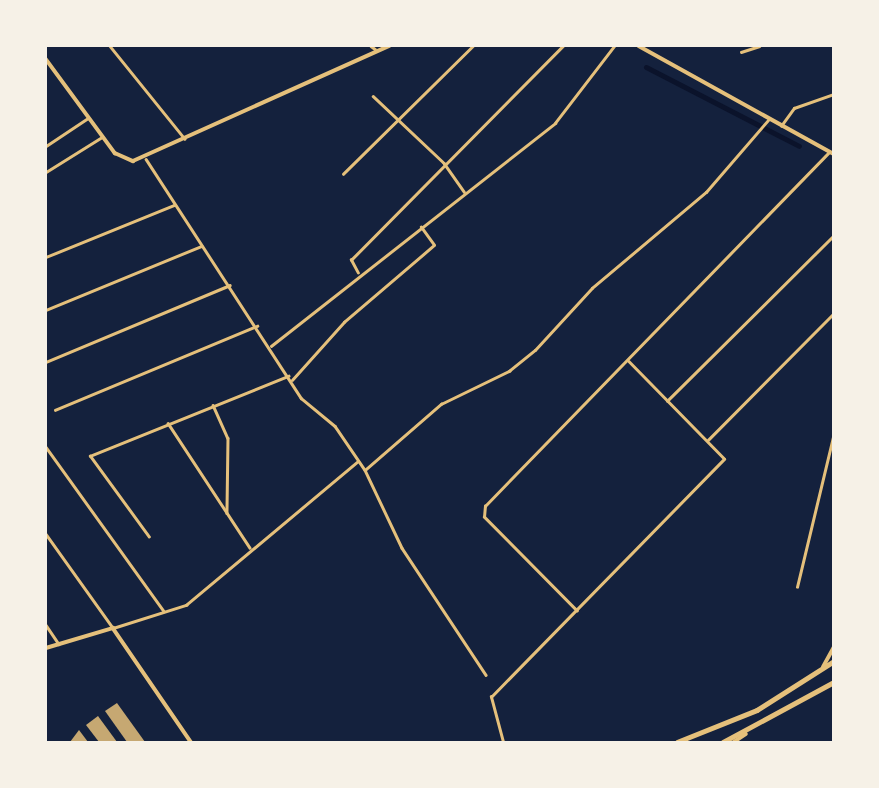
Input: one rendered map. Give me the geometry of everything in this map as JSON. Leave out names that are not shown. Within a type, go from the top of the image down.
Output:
[{"type":"highway","points":[[677,743],[757,710],[834,661]]},
{"type":"highway","points":[[723,743],[746,734],[834,682]]},
{"type":"street","points":[[110,46],[185,139]]},
{"type":"street","points":[[46,59],[102,138],[124,158],[146,159],[373,47],[389,46]]},
{"type":"street","points":[[343,174],[473,46]]},
{"type":"street","points":[[358,273],[351,260],[444,163],[563,46]]},
{"type":"street","points":[[270,347],[358,273],[421,228],[555,123],[614,46]]},
{"type":"street","points":[[577,611],[483,511],[831,153],[639,46]]},
{"type":"street","points":[[741,52],[759,46]]},
{"type":"street","points":[[781,126],[794,108],[834,94]]},
{"type":"street","points":[[373,96],[444,163],[465,193]]},
{"type":"street","points":[[46,146],[89,118]]},
{"type":"street","points":[[365,470],[441,404],[509,371],[535,350],[592,288],[706,192],[769,119]]},
{"type":"street","points":[[46,172],[102,138]]},
{"type":"street","points":[[146,159],[288,376],[365,470],[402,548],[486,674]]},
{"type":"street","points":[[46,257],[174,205]]},
{"type":"street","points":[[292,380],[344,322],[434,245],[421,228]]},
{"type":"street","points":[[667,401],[834,235]]},
{"type":"street","points":[[46,310],[201,246]]},
{"type":"street","points":[[46,362],[230,285]]},
{"type":"street","points":[[708,440],[834,313]]},
{"type":"street","points":[[55,410],[257,326]]},
{"type":"street","points":[[503,743],[491,697],[723,461],[708,440],[629,362]]},
{"type":"street","points":[[149,537],[88,460],[168,423],[288,376]]},
{"type":"street","points":[[213,405],[228,438],[227,513]]},
{"type":"street","points":[[168,423],[250,548]]},
{"type":"street","points":[[797,587],[834,433]]},
{"type":"street","points":[[46,447],[164,611]]},
{"type":"street","points":[[46,648],[186,605],[250,548],[358,461]]},
{"type":"street","points":[[46,534],[191,743]]},
{"type":"street","points":[[46,625],[59,644]]},
{"type":"street","points":[[822,670],[834,647]]},
{"type":"street","points":[[733,743],[746,734]]},
{"type":"building","points":[[117,703],[145,742],[127,742],[105,711]]},
{"type":"building","points":[[98,716],[117,742],[99,742],[86,725]]},
{"type":"building","points":[[79,730],[88,742],[70,742]]},
{"type":"waterway","points":[[646,67],[799,146]]}]
